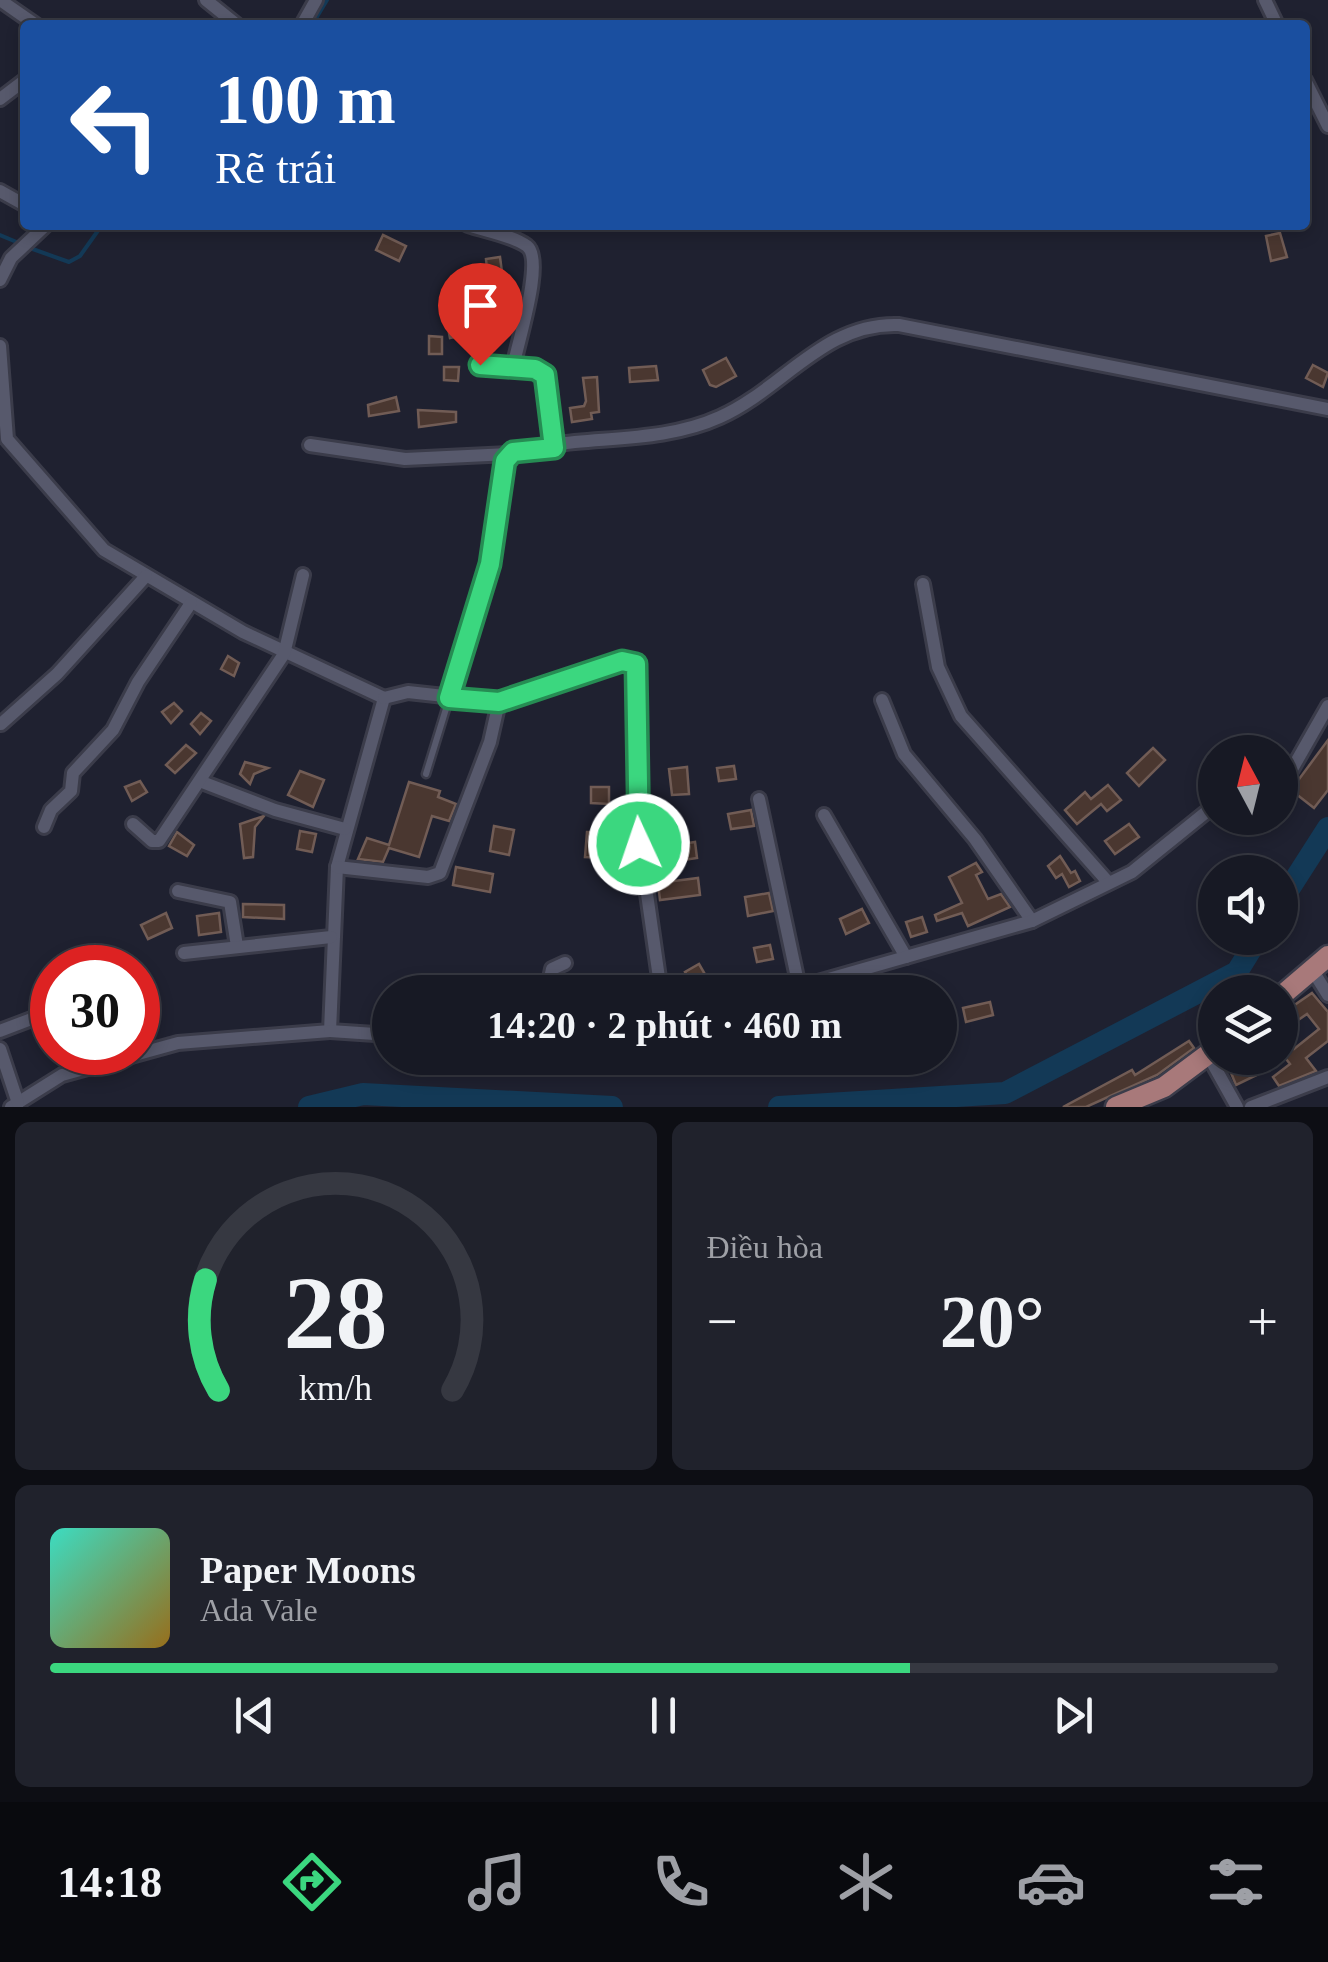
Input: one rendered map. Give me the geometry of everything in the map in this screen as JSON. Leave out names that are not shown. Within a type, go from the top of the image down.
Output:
[{"type":"main road","points":[[1298,982],[1320,963]]},
{"type":"main road","points":[[1116,1107],[1164,1087],[1198,1062]]},
{"type":"street","points":[[0,0],[29,20]]},
{"type":"street","points":[[206,0],[231,20]]},
{"type":"street","points":[[0,99],[20,84]]},
{"type":"street","points":[[1310,90],[1328,126]]},
{"type":"street","points":[[0,280],[11,258],[40,230]]},
{"type":"street","points":[[496,230],[530,248],[536,264],[513,368]]},
{"type":"street","points":[[310,445],[405,459],[509,454],[656,434],[715,419],[751,400],[827,344],[857,328],[880,324],[1328,409]]},
{"type":"street","points":[[0,346],[3,442],[104,550],[284,654],[384,698],[408,692],[499,702],[622,661],[636,664],[637,824],[659,975]]},
{"type":"street","points":[[480,365],[545,375],[554,448]]},
{"type":"street","points":[[449,698],[490,564],[509,454]]},
{"type":"street","points":[[133,824],[152,842],[159,840],[202,782],[284,654],[304,574]]},
{"type":"street","points":[[0,724],[57,674],[146,576]]},
{"type":"street","points":[[923,584],[938,667],[961,716],[1108,882]]},
{"type":"street","points":[[44,828],[52,810],[71,792],[72,774],[113,730],[138,682],[191,602]]},
{"type":"street","points":[[330,1031],[337,867],[384,698]]},
{"type":"street","points":[[882,700],[904,754],[984,850],[1032,920]]},
{"type":"street","points":[[337,867],[428,877],[440,873],[490,742],[499,702]]},
{"type":"street","points":[[1298,759],[1328,706]]},
{"type":"street","points":[[202,782],[274,810],[345,829]]},
{"type":"street","points":[[759,799],[797,975]]},
{"type":"street","points":[[824,815],[906,957]]},
{"type":"street","points":[[840,975],[1032,920],[1132,872],[1198,820]]},
{"type":"street","points":[[178,891],[230,902],[237,946]]},
{"type":"street","points":[[184,953],[332,937]]},
{"type":"street","points":[[551,975],[552,970],[565,963]]},
{"type":"street","points":[[1320,963],[1328,995]]},
{"type":"street","points":[[0,1031],[30,1019]]},
{"type":"street","points":[[0,1049],[14,1105],[62,1075],[178,1043],[330,1031],[372,1034]]},
{"type":"street","points":[[1221,1075],[1236,1107]]},
{"type":"street","points":[[1250,1107],[1328,1077]]},
{"type":"lane","points":[[426,774],[449,698]]},
{"type":"building","points":[[1280,233],[1287,257],[1271,261],[1266,236]]},
{"type":"building","points":[[383,235],[406,246],[399,261],[376,250]]},
{"type":"building","points":[[500,257],[504,287],[489,289],[486,259]]},
{"type":"building","points":[[468,313],[471,325],[494,325],[494,350],[480,351],[480,332],[450,338],[446,318]]},
{"type":"building","points":[[429,336],[442,337],[442,354],[429,354]]},
{"type":"building","points":[[726,358],[736,376],[716,387],[710,385],[703,370]]},
{"type":"building","points":[[1313,365],[1328,373],[1323,387],[1306,378]]},
{"type":"building","points":[[656,366],[658,380],[630,382],[629,368]]},
{"type":"building","points":[[444,367],[459,367],[458,381],[444,380]]},
{"type":"building","points":[[597,377],[599,412],[591,413],[592,419],[572,422],[570,408],[584,406],[586,401],[583,378]]},
{"type":"building","points":[[396,397],[399,411],[369,416],[368,405]]},
{"type":"building","points":[[418,410],[456,412],[456,422],[419,427]]},
{"type":"building","points":[[228,656],[239,663],[234,676],[221,669]]},
{"type":"building","points":[[174,703],[182,711],[171,723],[162,712]]},
{"type":"building","points":[[201,713],[211,721],[200,734],[191,724]]},
{"type":"building","points":[[1328,740],[1328,790],[1314,808],[1298,795],[1298,781]]},
{"type":"building","points":[[186,745],[196,753],[175,773],[166,765]]},
{"type":"building","points":[[1153,748],[1165,760],[1139,786],[1127,773]]},
{"type":"building","points":[[245,762],[268,768],[254,774],[250,784],[240,774]]},
{"type":"building","points":[[734,766],[736,779],[719,781],[717,768]]},
{"type":"building","points":[[687,767],[689,794],[672,795],[669,769]]},
{"type":"building","points":[[300,771],[324,780],[313,807],[288,795]]},
{"type":"building","points":[[140,781],[147,792],[132,801],[125,787]]},
{"type":"building","points":[[409,782],[440,791],[438,797],[456,804],[449,821],[432,816],[419,857],[389,848],[383,862],[358,859],[367,838],[389,845]]},
{"type":"building","points":[[1108,785],[1121,800],[1107,811],[1101,804],[1077,824],[1065,810],[1085,792],[1091,799]]},
{"type":"building","points":[[591,787],[609,787],[609,804],[591,803]]},
{"type":"building","points":[[751,810],[754,826],[731,829],[728,814]]},
{"type":"building","points":[[264,816],[255,827],[253,857],[244,858],[240,824]]},
{"type":"building","points":[[1129,824],[1139,837],[1115,854],[1105,841]]},
{"type":"building","points":[[494,826],[514,830],[509,855],[490,851]]},
{"type":"building","points":[[300,831],[316,834],[312,852],[297,849]]},
{"type":"building","points":[[177,832],[194,845],[187,856],[169,846]]},
{"type":"building","points":[[587,832],[607,833],[605,858],[585,857]]},
{"type":"building","points":[[695,842],[697,858],[677,861],[675,845]]},
{"type":"building","points":[[1060,856],[1080,881],[1069,887],[1062,874],[1056,878],[1048,866]]},
{"type":"building","points":[[976,863],[982,872],[976,875],[988,899],[1001,894],[1010,907],[968,926],[962,913],[937,921],[935,915],[962,903],[949,877]]},
{"type":"building","points":[[456,867],[493,874],[490,892],[453,885]]},
{"type":"building","points":[[698,878],[700,895],[660,900],[658,883]]},
{"type":"building","points":[[769,893],[773,911],[748,916],[745,897]]},
{"type":"building","points":[[243,904],[284,905],[284,919],[243,917]]},
{"type":"building","points":[[862,909],[869,923],[846,934],[840,919]]},
{"type":"building","points":[[166,913],[172,928],[148,939],[141,925]]},
{"type":"building","points":[[219,913],[221,932],[199,935],[197,916]]},
{"type":"building","points":[[922,917],[927,932],[911,937],[906,922]]},
{"type":"building","points":[[770,945],[773,959],[757,962],[754,948]]},
{"type":"building","points":[[699,964],[705,975],[687,975],[685,972]]},
{"type":"building","points":[[1312,993],[1328,1012],[1328,1041],[1306,1058],[1316,1071],[1279,1086],[1273,1077],[1298,1075],[1298,1046],[1319,1029],[1307,1014],[1298,1020],[1298,1003]]},
{"type":"building","points":[[990,1002],[993,1015],[966,1022],[963,1008]]},
{"type":"building","points":[[1189,1041],[1194,1048],[1157,1075],[1086,1107],[1063,1107],[1132,1070],[1135,1075]]},
{"type":"building","points":[[1232,1075],[1257,1075],[1236,1085]]},
{"type":"waterway","points":[[315,20],[327,0]]},
{"type":"waterway","points":[[27,247],[69,262],[80,256],[98,230]]},
{"type":"waterway","points":[[0,235],[19,243]]},
{"type":"waterway","points":[[1298,875],[1328,828]]},
{"type":"waterway","points":[[779,1107],[1005,1093],[1237,972],[1248,955]]},
{"type":"waterway","points":[[309,1107],[363,1094],[612,1107]]},
{"type":"route","points":[[480,365],[535,369],[545,375],[554,448],[513,452],[505,461],[500,524],[480,604],[449,698],[499,702],[622,661],[633,661],[638,668],[639,844]]}]
